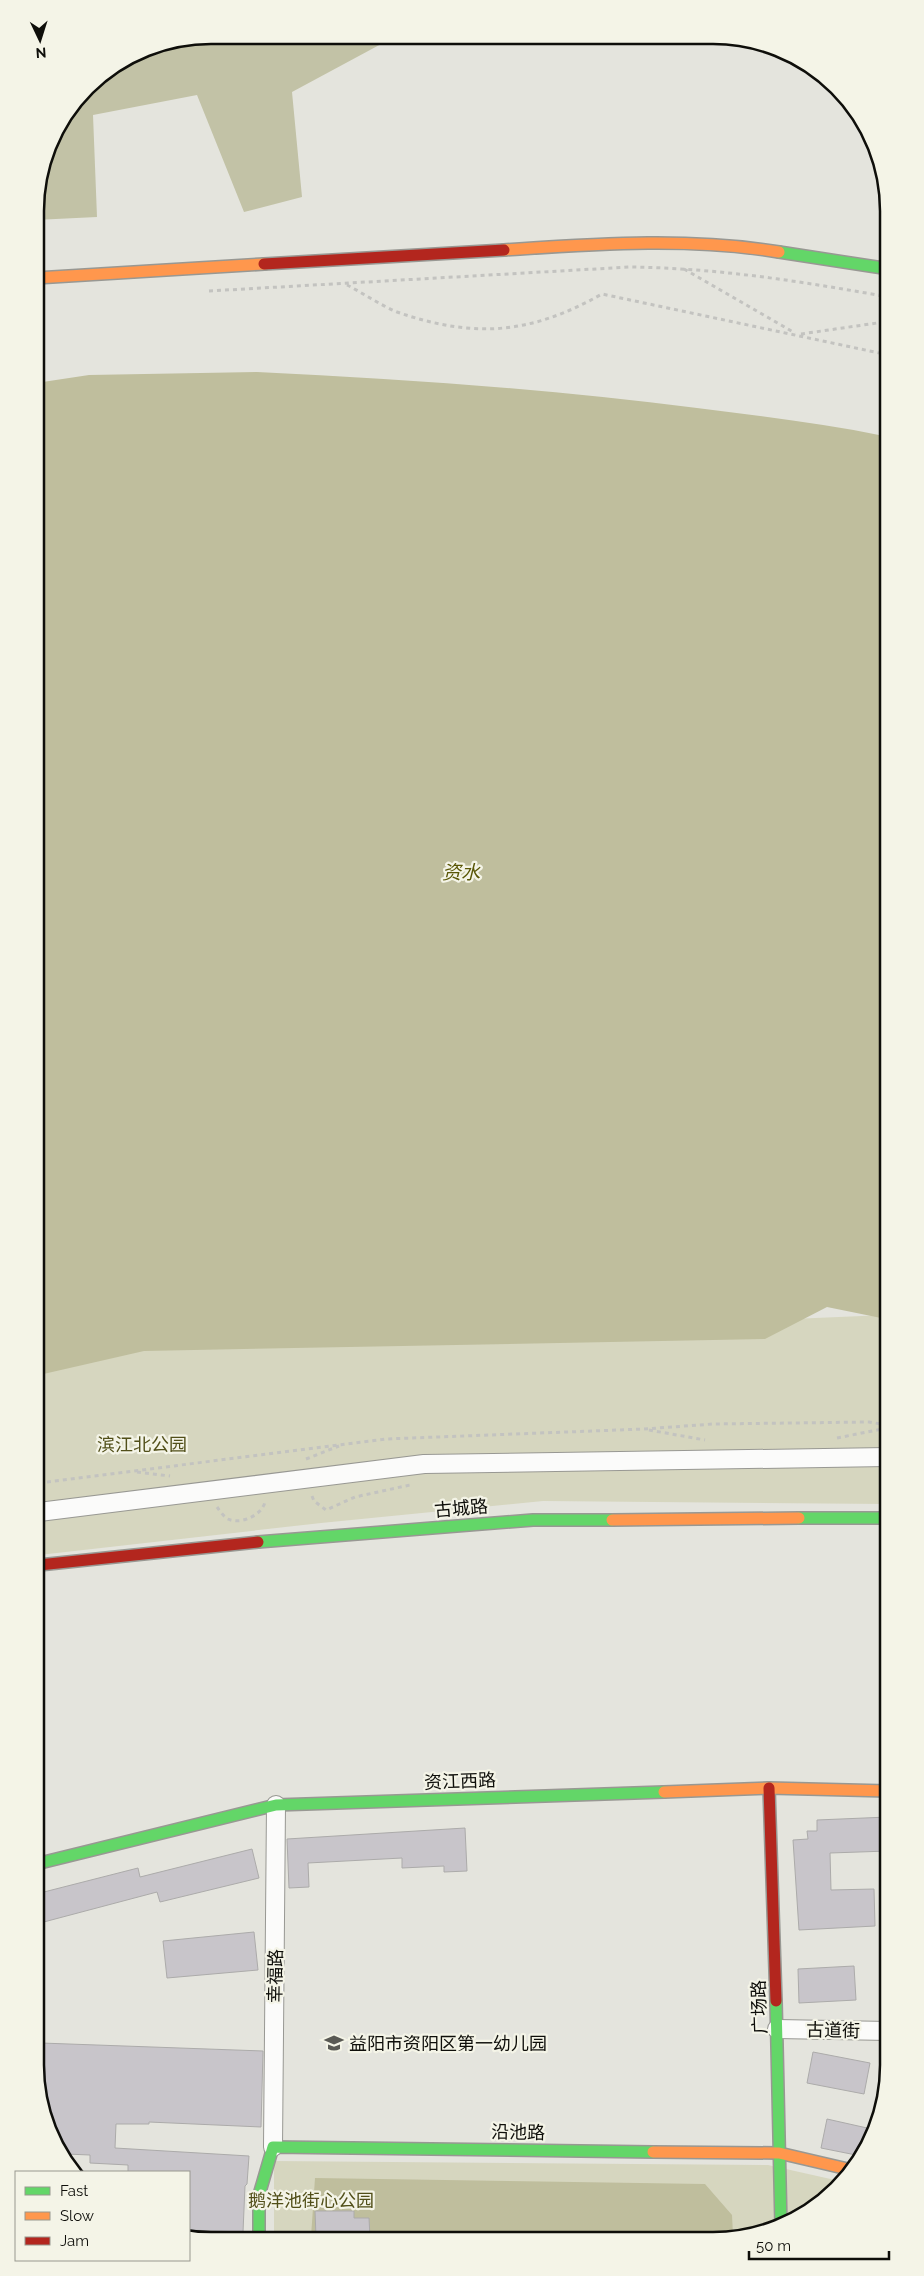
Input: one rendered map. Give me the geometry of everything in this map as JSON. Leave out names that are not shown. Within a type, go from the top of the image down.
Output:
[{"type":"street","points":[[44,278],[631,242],[736,245],[880,268]]},
{"type":"street","points":[[44,1511],[424,1464],[880,1457]]},
{"type":"street","name":"古城路","points":[[44,1564],[248,1543],[533,1520],[880,1518]]},
{"type":"street","name":"资江西路","points":[[44,1862],[276,1805],[769,1788],[880,1791]]},
{"type":"street","name":"广场路","points":[[769,1788],[781,2218]]},
{"type":"street","name":"幸福路","points":[[273,2147],[276,1805]]},
{"type":"street","name":"古道街","points":[[777,2029],[880,2031]]},
{"type":"street","points":[[260,2232],[259,2195],[273,2147]]},
{"type":"street","name":"沿池路","points":[[273,2147],[779,2153],[844,2168]]},
{"type":"path","points":[[205,292],[630,267],[737,272],[880,295]]},
{"type":"path","points":[[681,268],[799,335],[880,323]]},
{"type":"path","points":[[345,284],[396,311],[455,327],[499,330],[538,324],[575,310],[602,294],[880,353]]},
{"type":"path","points":[[44,1482],[386,1439],[644,1429],[712,1424],[869,1422],[880,1424]]},
{"type":"path","points":[[644,1429],[707,1441]]},
{"type":"path","points":[[212,1503],[228,1519],[240,1520],[254,1516],[263,1507],[266,1496],[271,1488],[284,1481],[309,1490],[314,1501],[326,1510],[355,1497],[412,1485]]},
{"type":"green space","name":"滨江北公园","points":[[880,1315],[880,1504],[543,1501],[321,1523],[44,1554],[44,1360],[100,1348]]},
{"type":"green space","name":"鹅洋池街心公园","points":[[274,2161],[768,2165],[834,2180],[815,2198],[797,2210],[777,2220],[735,2231],[274,2232]]},
{"type":"shaded area","points":[[200,44],[381,44],[292,92],[302,197],[244,212],[197,95],[93,115],[97,217],[44,220],[47,178],[56,147],[72,118],[93,93],[109,78],[127,66],[147,56],[178,47]]},
{"type":"water","name":"资水","points":[[257,372],[422,381],[642,401],[791,420],[880,435],[880,1318],[827,1307],[765,1339],[144,1351],[44,1374],[44,382],[89,375]]},
{"type":"water","points":[[315,2178],[705,2184],[732,2215],[733,2231],[713,2232],[311,2232]]},
{"type":"building","points":[[880,1817],[880,1851],[830,1853],[831,1890],[874,1889],[875,1926],[799,1930],[793,1840],[808,1839],[807,1831],[817,1831],[817,1820]]},
{"type":"building","points":[[465,1828],[467,1871],[444,1872],[444,1866],[402,1868],[402,1858],[308,1863],[309,1887],[289,1888],[287,1839]]},
{"type":"building","points":[[252,1849],[259,1878],[160,1902],[157,1892],[44,1922],[44,1892],[138,1868],[140,1877]]},
{"type":"building","points":[[254,1932],[258,1970],[167,1978],[163,1941]]},
{"type":"building","points":[[854,1966],[856,2000],[799,2003],[798,1969]]},
{"type":"building","points":[[44,2043],[263,2051],[261,2127],[149,2122],[149,2124],[116,2124],[115,2148],[249,2156],[247,2184],[245,2186],[243,2232],[190,2230],[190,2171],[128,2171],[128,2165],[90,2163],[90,2155],[69,2154],[56,2129],[45,2087]]},
{"type":"building","points":[[813,2052],[870,2063],[864,2094],[807,2083]]},
{"type":"building","points":[[827,2119],[868,2128],[854,2155],[821,2148]]},
{"type":"building","points":[[315,2211],[354,2211],[354,2218],[369,2218],[370,2232],[316,2232]]},
{"type":"traffic: fast","points":[[779,252],[880,268]]},
{"type":"traffic: fast","points":[[799,1518],[880,1518]]},
{"type":"traffic: fast","points":[[258,1542],[533,1520],[612,1520]]},
{"type":"traffic: fast","points":[[44,1862],[276,1805],[664,1792]]},
{"type":"traffic: fast","points":[[776,2001],[781,2218]]},
{"type":"traffic: fast","points":[[259,2232],[259,2195],[273,2147],[653,2152]]},
{"type":"traffic: slow","points":[[504,250],[607,244],[676,243],[745,247],[779,252]]},
{"type":"traffic: slow","points":[[44,278],[264,264]]},
{"type":"traffic: slow","points":[[612,1520],[799,1518]]},
{"type":"traffic: slow","points":[[664,1792],[769,1788],[880,1791]]},
{"type":"traffic: slow","points":[[653,2152],[779,2153],[844,2168]]},
{"type":"traffic: jam","points":[[264,264],[504,250]]},
{"type":"traffic: jam","points":[[44,1564],[258,1542]]},
{"type":"traffic: jam","points":[[769,1788],[776,2001]]},
{"type":"place","name":"益阳市资阳区第一幼儿园","points":[[334,2043]]}]
